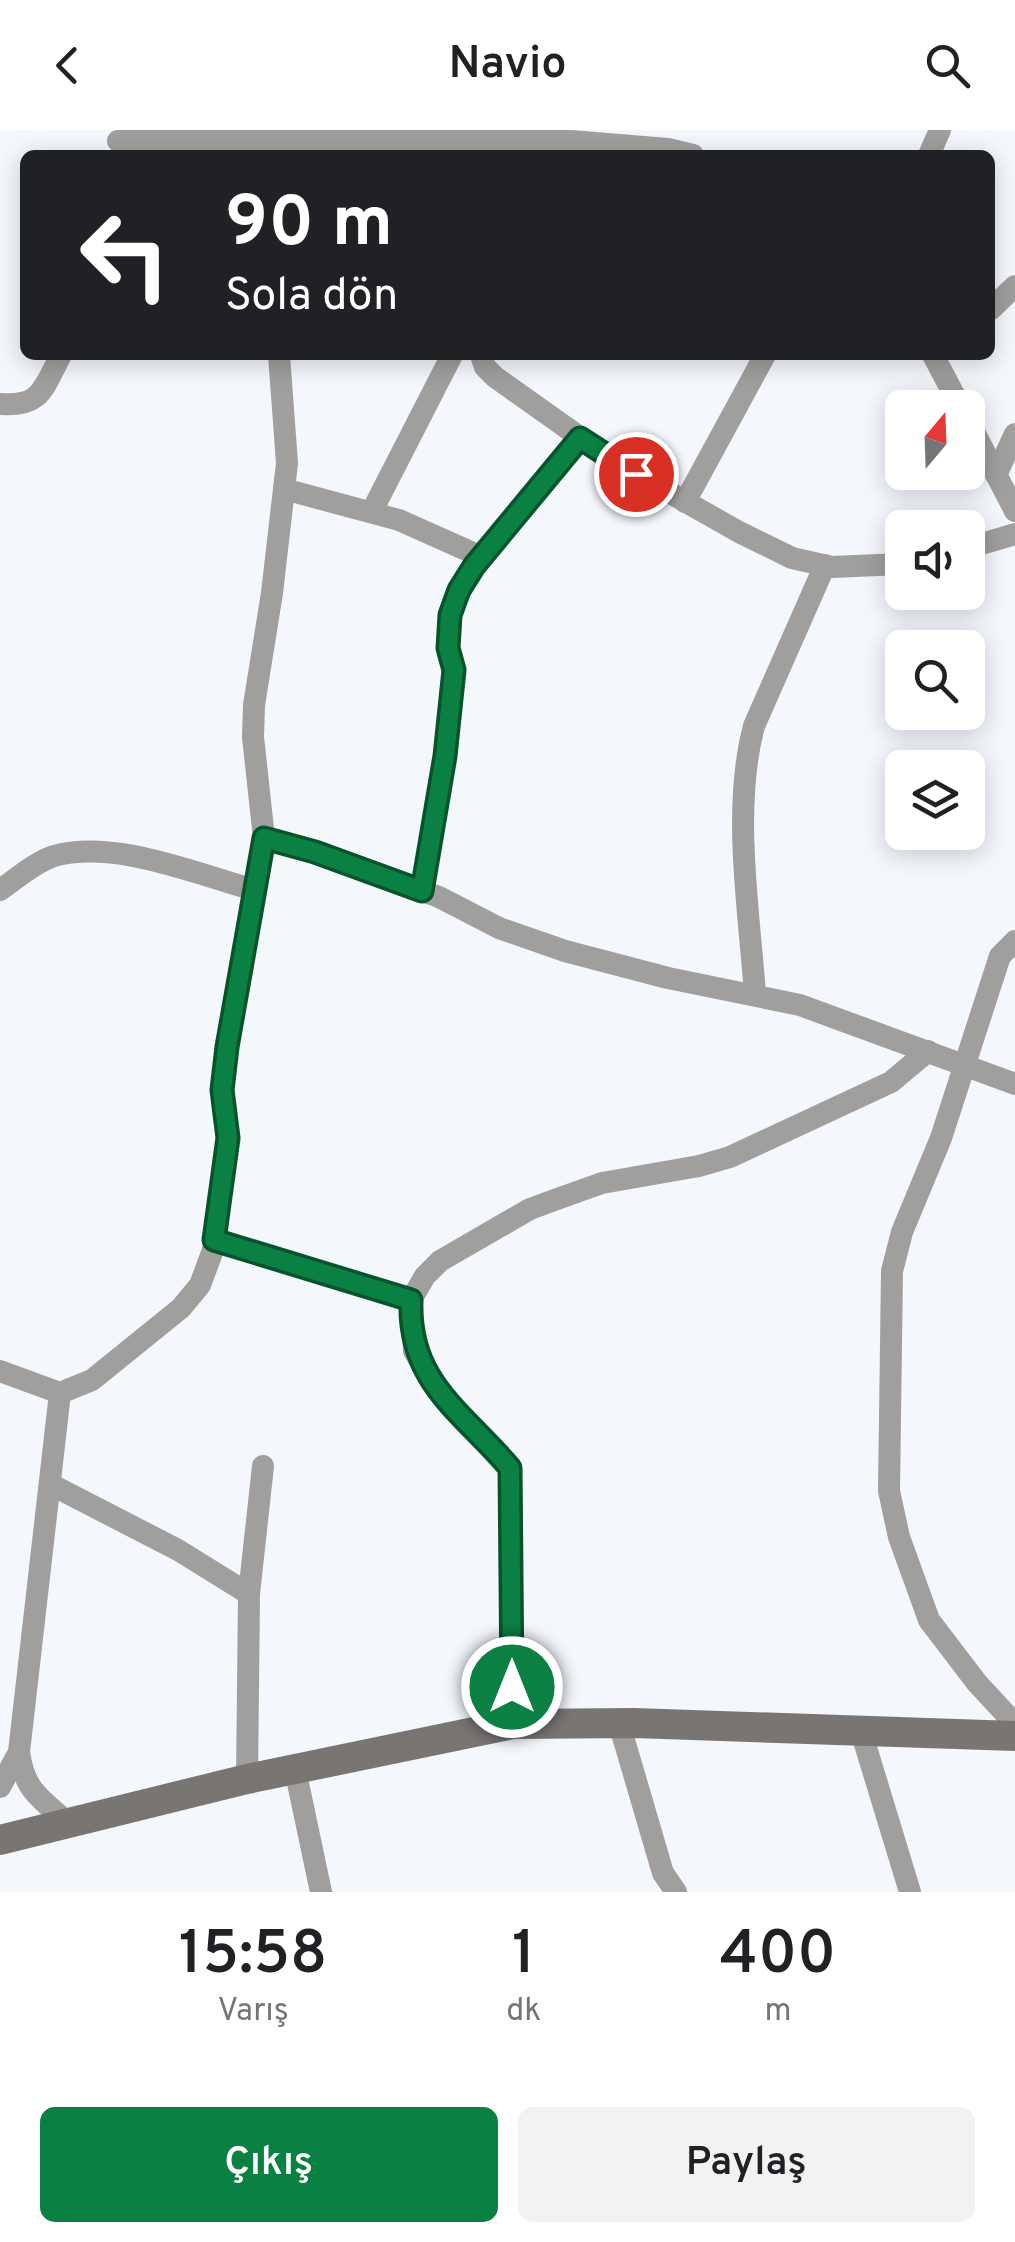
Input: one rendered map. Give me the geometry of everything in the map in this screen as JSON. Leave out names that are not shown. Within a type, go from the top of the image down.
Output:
[{"type":"street","points":[[109,136],[672,150]]},
{"type":"street","points":[[109,136],[132,150]]},
{"type":"street","points":[[995,305],[1015,286]]},
{"type":"street","points":[[0,404],[25,404],[39,397],[58,360]]},
{"type":"street","points":[[0,1371],[60,1393],[92,1380],[180,1308],[200,1285],[214,1240],[228,1138],[222,1090],[227,1047],[264,838],[253,737],[254,705],[287,463],[279,360]]},
{"type":"street","points":[[372,511],[449,360]]},
{"type":"street","points":[[482,360],[495,377],[612,460],[792,558],[825,565],[885,566]]},
{"type":"street","points":[[685,502],[762,360]]},
{"type":"street","points":[[937,360],[952,390]]},
{"type":"street","points":[[996,475],[1015,434]]},
{"type":"street","points":[[422,891],[445,756],[454,670],[448,648],[450,615],[459,590],[482,557],[580,438]]},
{"type":"street","points":[[985,453],[1015,511]]},
{"type":"street","points":[[284,489],[372,511],[482,557]]},
{"type":"street","points":[[985,543],[1015,534]]},
{"type":"street","points":[[755,994],[746,866],[744,774],[748,748],[754,726],[825,565]]},
{"type":"street","points":[[264,838],[422,891],[500,928],[565,950],[668,978],[800,1005],[1015,1084]]},
{"type":"street","points":[[0,890],[11,872],[50,857],[82,852],[116,853],[255,890]]},
{"type":"street","points":[[1015,942],[1000,956],[942,1138],[902,1232],[892,1271],[889,1491],[899,1537],[929,1620],[1015,1724]]},
{"type":"street","points":[[512,1724],[510,1468],[441,1395],[414,1351],[411,1300],[425,1276],[440,1261],[530,1209],[602,1184],[730,1157],[891,1082],[928,1051]]},
{"type":"street","points":[[214,1240],[411,1300]]},
{"type":"street","points":[[60,1393],[19,1752],[23,1777],[67,1822]]},
{"type":"street","points":[[248,1779],[248,1594],[263,1466]]},
{"type":"street","points":[[50,1484],[178,1550],[248,1594]]},
{"type":"street","points":[[619,1722],[663,1873],[676,1892]]},
{"type":"street","points":[[0,1840],[248,1779],[512,1724],[619,1722],[1015,1736]]},
{"type":"street","points":[[860,1731],[910,1892]]},
{"type":"street","points":[[0,1786],[19,1752]]},
{"type":"street","points":[[295,1769],[322,1892]]},
{"type":"route","points":[[512,1687],[510,1468],[441,1395],[414,1351],[411,1300],[214,1240],[228,1138],[222,1090],[264,838],[422,891],[445,756],[454,670],[448,648],[450,615],[459,590],[474,566],[580,438],[636,474]]}]
